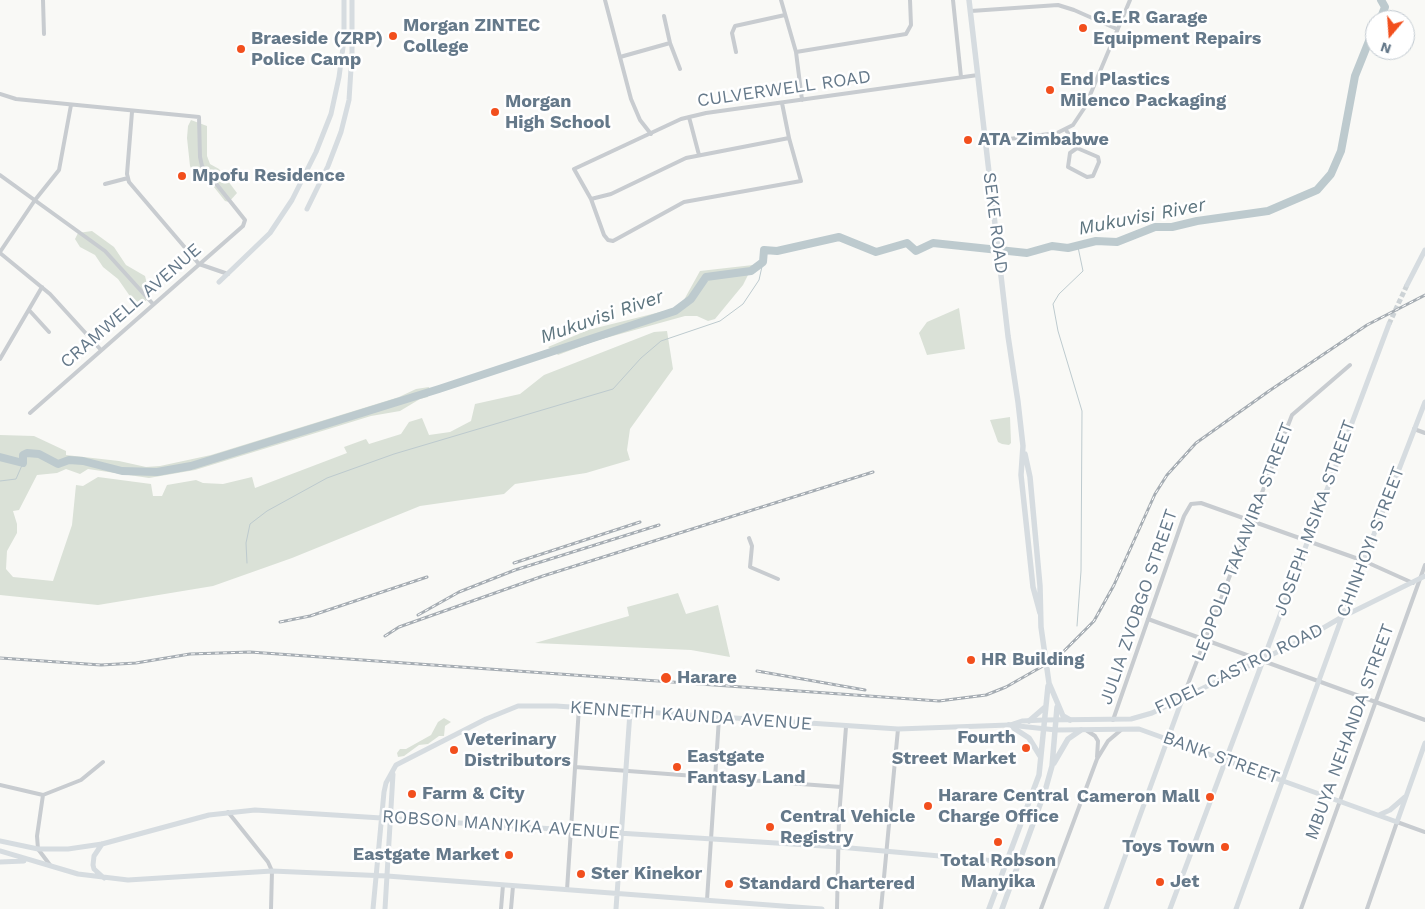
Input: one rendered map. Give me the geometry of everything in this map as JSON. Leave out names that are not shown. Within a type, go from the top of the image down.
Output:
[{"type":"main road","points":[[220,282],[270,234],[292,200],[316,152],[331,114],[339,77],[344,40],[344,0]]},
{"type":"main road","points":[[307,209],[328,166],[341,132],[349,100],[352,53],[352,0]]},
{"type":"main road","name":"SEKE ROAD","points":[[970,0],[985,142],[1023,446],[1021,474],[1033,587],[1040,613],[1049,684]]},
{"type":"main road","points":[[1407,284],[1425,250]]},
{"type":"main road","name":"JOSEPH MSIKA STREET","points":[[1170,909],[1389,324]]},
{"type":"main road","name":"CHINHOYI STREET","points":[[1236,909],[1342,617],[1425,402]]},
{"type":"main road","name":"FIDEL CASTRO ROAD","points":[[1009,725],[1043,720],[1131,719],[1152,713],[1425,576]]},
{"type":"main road","points":[[1049,684],[1063,716],[1070,720]]},
{"type":"main road","points":[[989,909],[1033,792],[1040,758],[1044,708],[1049,684]]},
{"type":"main road","name":"LEOPOLD TAKAWIRA STREET","points":[[1106,909],[1183,697]]},
{"type":"main road","name":"KENNETH KAUNDA AVENUE","points":[[392,773],[396,764],[405,759],[508,709],[527,705],[579,707],[846,728],[898,730],[1009,725]]},
{"type":"main road","points":[[1002,909],[1045,791],[1052,766],[1057,705]]},
{"type":"main road","points":[[1029,721],[1044,708]]},
{"type":"main road","points":[[616,909],[630,712]]},
{"type":"main road","points":[[1009,725],[1029,738],[1040,758]]},
{"type":"main road","name":"BANK STREET","points":[[1009,725],[1056,730],[1139,729],[1397,822]]},
{"type":"main road","points":[[1052,766],[1068,739],[1083,730]]},
{"type":"main road","points":[[1397,822],[1425,743]]},
{"type":"main road","points":[[373,909],[386,783],[392,773]]},
{"type":"main road","points":[[385,909],[392,773]]},
{"type":"main road","points":[[1379,815],[1398,804],[1407,794]]},
{"type":"main road","name":"ROBSON MANYIKA AVENUE","points":[[0,841],[38,850],[68,849],[102,844],[208,815],[255,810],[887,850],[1018,863]]},
{"type":"main road","points":[[102,844],[94,856],[93,865],[97,873],[104,878]]},
{"type":"main road","points":[[0,851],[27,861],[104,878],[162,880],[272,871],[387,876],[822,909]]},
{"type":"main road","points":[[0,862],[27,861]]},
{"type":"street","points":[[43,0],[44,34]]},
{"type":"street","points":[[605,0],[634,106],[650,134]]},
{"type":"street","points":[[781,0],[796,52],[802,100]]},
{"type":"street","points":[[796,52],[906,34],[911,28],[910,0]]},
{"type":"street","points":[[953,0],[961,77]]},
{"type":"street","points":[[985,142],[1066,130],[1079,118],[1130,0]]},
{"type":"street","points":[[970,11],[1058,5],[1118,29]]},
{"type":"street","points":[[736,52],[732,33],[733,27],[785,14]]},
{"type":"street","points":[[664,16],[670,43],[680,69]]},
{"type":"street","points":[[620,57],[670,43]]},
{"type":"street","name":"CULVERWELL ROAD","points":[[591,199],[574,170],[689,117],[978,75]]},
{"type":"street","points":[[0,94],[16,99],[132,112],[128,178],[199,264],[228,274]]},
{"type":"street","points":[[782,103],[788,138],[801,181],[684,202],[613,242],[608,240],[604,234],[591,199],[611,194],[686,158],[788,138]]},
{"type":"street","points":[[71,105],[60,167],[35,200],[0,253],[58,300],[101,350]]},
{"type":"street","name":"CRAMWELL AVENUE","points":[[30,412],[243,226],[245,218],[202,166],[200,157],[201,122],[197,116],[132,112]]},
{"type":"street","points":[[689,117],[699,155]]},
{"type":"street","points":[[1066,130],[1077,148],[1098,157],[1099,162],[1093,176],[1087,177],[1068,167],[1070,153],[1077,148]]},
{"type":"street","points":[[0,175],[105,250],[153,304]]},
{"type":"street","points":[[105,184],[128,178]]},
{"type":"street","points":[[0,359],[42,287]]},
{"type":"street","points":[[28,310],[48,332]]},
{"type":"street","name":"LEOPOLD TAKAWIRA STREET","points":[[1183,697],[1292,415],[1350,365]]},
{"type":"street","points":[[1414,429],[1425,433]]},
{"type":"street","name":"JULIA ZVOBGO STREET","points":[[1113,720],[1184,516],[1191,504],[1201,503],[1250,521]]},
{"type":"street","points":[[1250,521],[1416,582],[1425,583]]},
{"type":"street","points":[[749,538],[752,544],[750,567],[778,579]]},
{"type":"street","name":"MBUYA NEHANDA STREET","points":[[1301,909],[1377,702],[1416,582],[1425,565]]},
{"type":"street","points":[[1148,619],[1425,720]]},
{"type":"street","points":[[567,890],[579,707]]},
{"type":"street","points":[[707,900],[720,718]]},
{"type":"street","points":[[837,909],[841,787],[846,728]]},
{"type":"street","points":[[881,909],[898,730]]},
{"type":"street","points":[[1083,730],[1095,736],[1098,741],[1097,759]]},
{"type":"street","points":[[1041,909],[1097,759],[1108,741],[1121,730]]},
{"type":"street","points":[[0,786],[43,795],[81,780],[103,762]]},
{"type":"street","points":[[575,767],[841,787]]},
{"type":"street","points":[[43,795],[37,836],[38,850],[52,867]]},
{"type":"street","points":[[228,812],[268,862],[272,871],[271,909]]},
{"type":"street","points":[[1367,909],[1397,822]]},
{"type":"street","name":"BANK STREET","points":[[1397,822],[1425,832]]},
{"type":"street","points":[[501,909],[503,885]]},
{"type":"street","points":[[511,909],[513,886]]},
{"type":"shaded area","points":[[191,120],[207,126],[207,156],[210,164],[219,169],[237,193],[229,202],[225,201],[206,177],[202,175],[200,178],[194,174],[190,166],[187,138],[188,126]]},
{"type":"shaded area","points":[[92,231],[114,247],[126,265],[145,276],[148,288],[153,291],[146,301],[134,302],[118,279],[103,267],[95,255],[80,247],[75,239],[78,233]]},
{"type":"shaded area","points":[[753,265],[743,285],[715,319],[708,321],[697,316],[685,316],[595,341],[558,355],[548,347],[588,330],[680,307],[700,271]]},
{"type":"shaded area","points":[[959,308],[965,349],[927,355],[919,333],[927,322]]},
{"type":"shaded area","points":[[667,331],[673,369],[630,429],[627,450],[630,460],[586,473],[515,484],[504,494],[420,506],[292,558],[213,586],[98,605],[0,595],[0,435],[34,436],[66,451],[66,455],[119,461],[146,467],[160,466],[211,455],[399,397],[416,389],[429,387],[428,397],[420,399],[400,411],[371,416],[195,470],[149,478],[88,469],[80,474],[66,469],[57,473],[37,475],[19,510],[13,511],[17,524],[17,533],[7,551],[6,569],[13,577],[53,581],[72,525],[76,485],[83,486],[98,477],[151,484],[153,496],[162,496],[167,485],[196,480],[203,483],[223,484],[252,477],[255,488],[347,453],[344,447],[366,439],[369,444],[401,434],[409,422],[422,418],[429,435],[450,432],[471,421],[475,404],[520,394],[544,375],[654,332]]},
{"type":"shaded area","points":[[1010,417],[1011,443],[1009,445],[1002,444],[998,442],[990,420]]},
{"type":"shaded area","points":[[678,593],[686,614],[718,605],[730,657],[691,650],[535,643],[629,616],[627,607]]},
{"type":"shaded area","points":[[444,718],[451,722],[445,726],[444,736],[439,736],[428,744],[419,745],[404,756],[398,757],[397,753],[400,749],[406,749],[431,735],[438,722]]},
{"type":"waterway","name":"Mukuvisi River","points":[[1381,0],[1385,7],[1384,10]]},
{"type":"waterway","name":"Mukuvisi River","points":[[0,457],[23,463],[23,455],[27,453],[39,454],[58,464],[69,460],[83,461],[122,471],[157,472],[191,466],[439,389],[675,311],[691,299],[706,277],[751,271],[763,262],[764,250],[777,251],[839,237],[876,252],[907,243],[916,251],[933,243],[1027,253],[1052,246],[1068,248],[1096,241],[1117,242],[1155,227],[1172,227],[1197,221],[1268,211],[1317,190],[1331,174],[1341,151],[1355,76],[1365,51]]},
{"type":"waterway","points":[[1077,626],[1081,571],[1082,411],[1058,331],[1053,304],[1059,294],[1083,271],[1078,247]]},
{"type":"waterway","points":[[247,563],[246,543],[250,524],[267,511],[327,478],[394,454],[613,389],[641,358],[661,341],[720,321],[743,304],[759,280],[763,262]]},
{"type":"waterway","points":[[0,481],[16,479],[23,463]]},
{"type":"tunnel","points":[[1389,324],[1407,285]]},
{"type":"railway","points":[[0,658],[101,665],[136,663],[190,654],[250,652],[939,701],[986,695],[1006,687],[1057,658],[1094,621],[1114,585],[1155,494],[1167,475],[1196,443],[1367,325],[1425,295]]},
{"type":"railway","points":[[385,636],[399,627],[543,576],[873,472]]},
{"type":"railway","points":[[514,563],[640,522]]},
{"type":"railway","points":[[418,615],[459,592],[515,570],[659,525]]},
{"type":"railway","points":[[280,622],[310,616],[427,577]]},
{"type":"railway","points":[[757,671],[865,690]]},
{"type":"place","name":"G.E.R Garage Equipment Repairs","points":[[1083,28]]},
{"type":"place","name":"Morgan ZINTEC College","points":[[393,36]]},
{"type":"place","name":"Braeside (ZRP) Police Camp","points":[[241,49]]},
{"type":"place","name":"End Plastics Milenco Packaging","points":[[1050,90]]},
{"type":"place","name":"Morgan High School","points":[[495,112]]},
{"type":"place","name":"ATA Zimbabwe","points":[[968,140]]},
{"type":"place","name":"Mpofu Residence","points":[[182,176]]},
{"type":"place","name":"HR Building","points":[[971,660]]},
{"type":"place","name":"Harare","points":[[666,678]]},
{"type":"place","name":"Fourth Street Market","points":[[1026,748]]},
{"type":"place","name":"Veterinary Distributors","points":[[454,750]]},
{"type":"place","name":"Eastgate Fantasy Land","points":[[677,767]]},
{"type":"place","name":"Farm & City","points":[[412,794]]},
{"type":"place","name":"Cameron Mall","points":[[1210,797]]},
{"type":"place","name":"Harare Central Charge Office","points":[[928,806]]},
{"type":"place","name":"Central Vehicle Registry","points":[[770,827]]},
{"type":"place","name":"Total Robson Manyika","points":[[998,842]]},
{"type":"place","name":"Toys Town","points":[[1225,847]]},
{"type":"place","name":"Eastgate Market","points":[[509,855]]},
{"type":"place","name":"Ster Kinekor","points":[[581,874]]},
{"type":"place","name":"Jet","points":[[1160,882]]},
{"type":"place","name":"Standard Chartered","points":[[729,884]]}]
